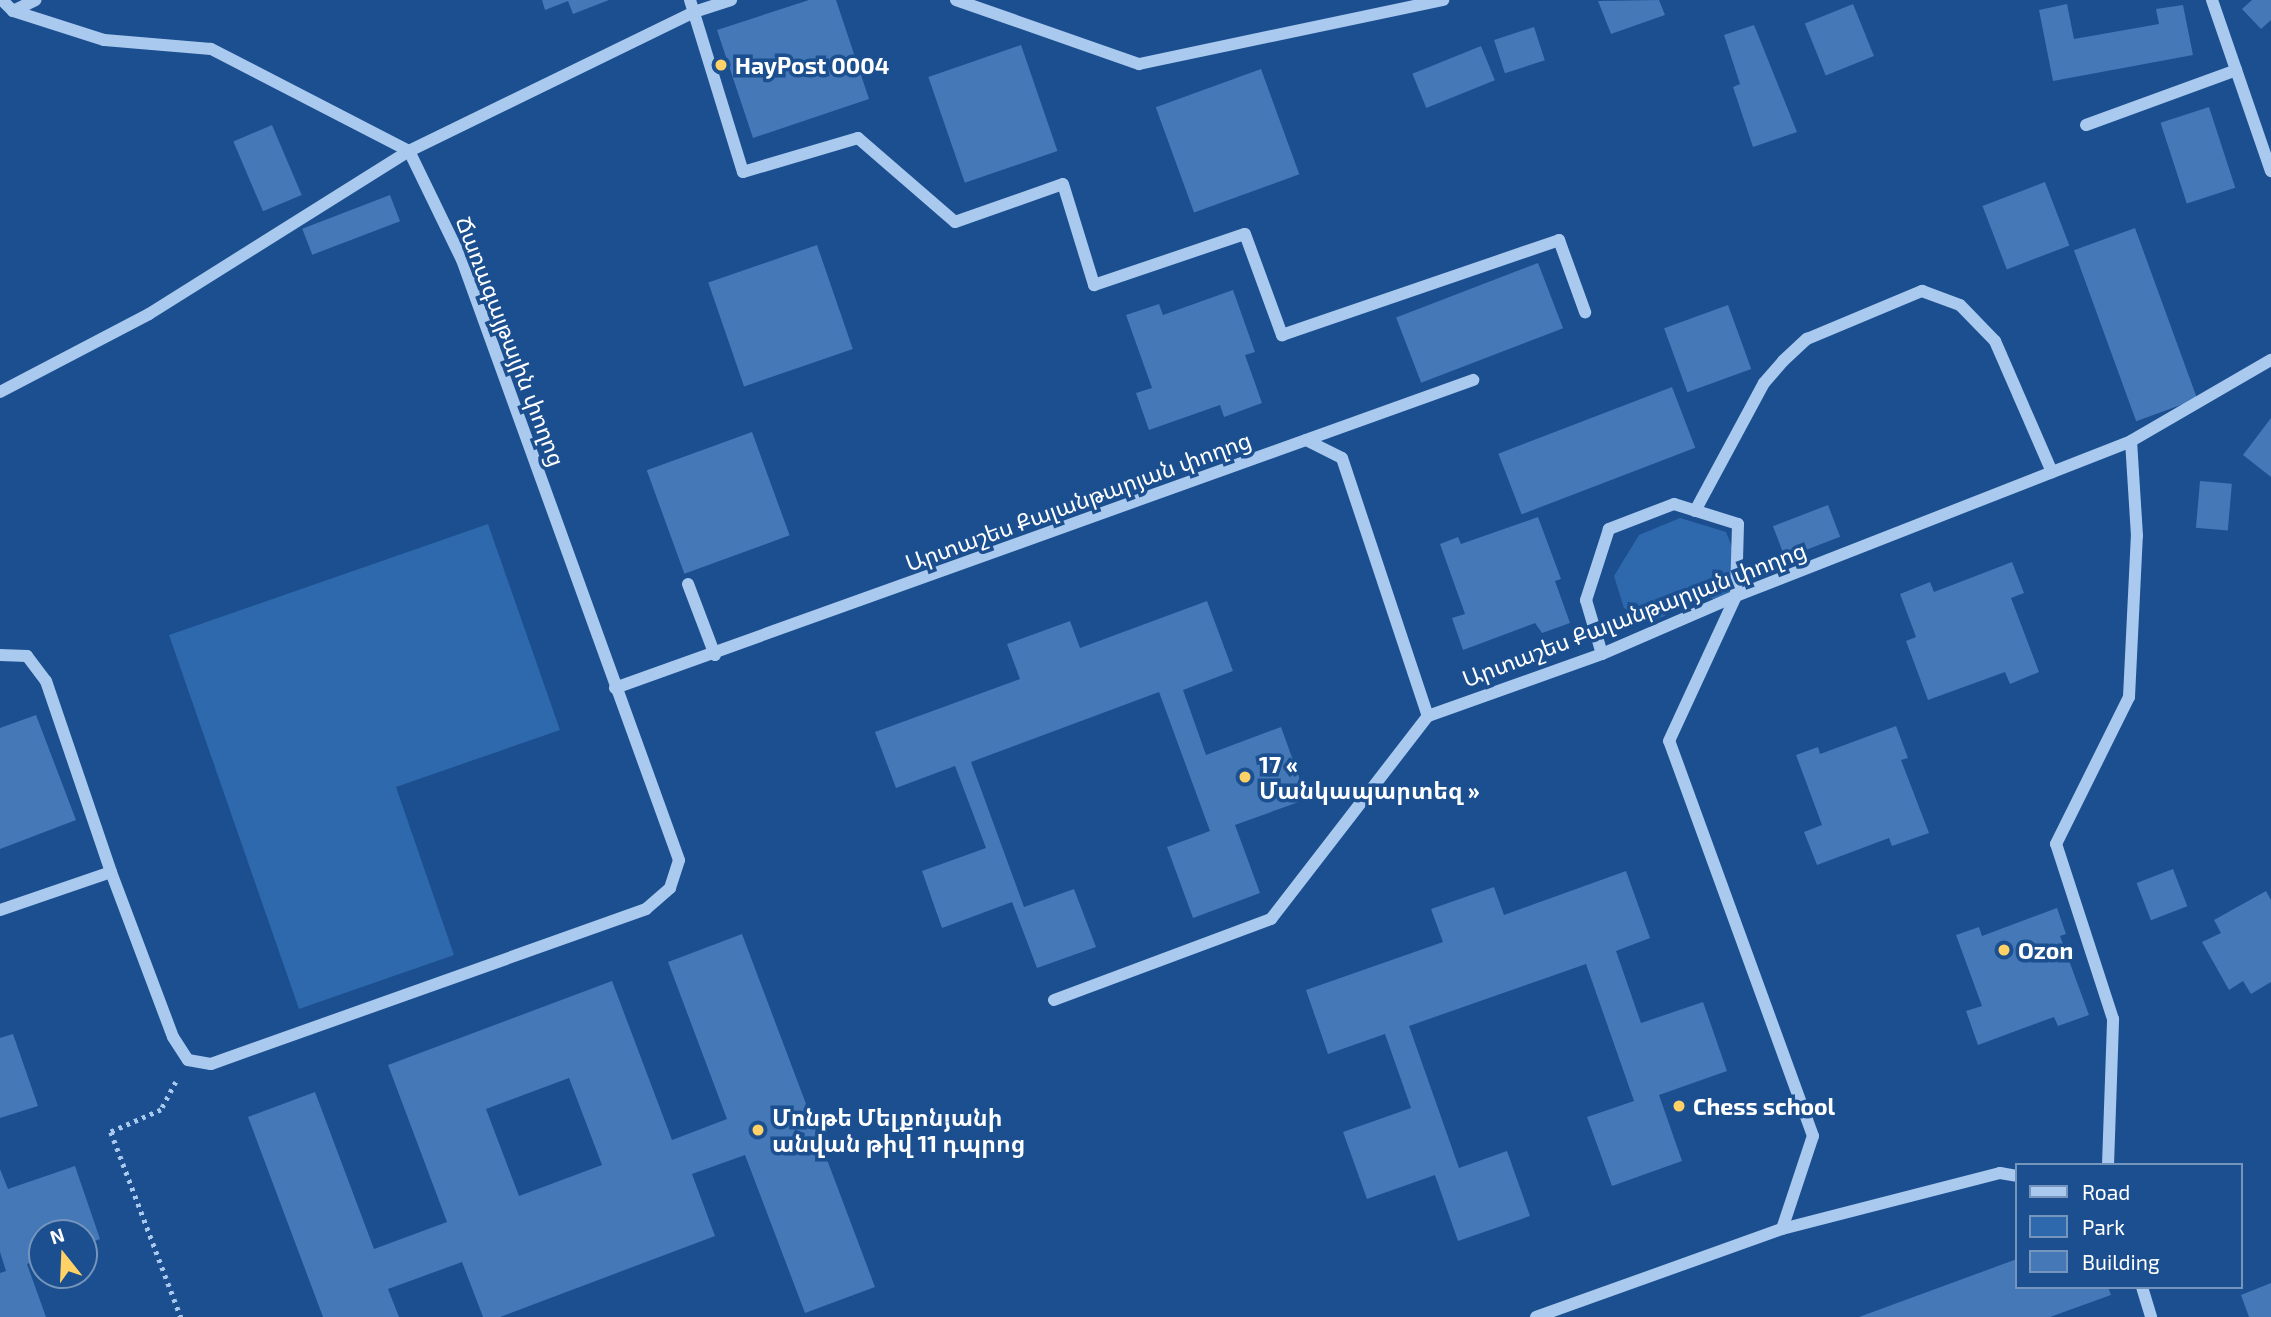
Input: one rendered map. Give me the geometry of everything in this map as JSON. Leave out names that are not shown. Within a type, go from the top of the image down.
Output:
[{"type":"street","points":[[2,0],[13,11],[104,40],[211,49],[409,151]]},
{"type":"street","points":[[13,11],[36,0]]},
{"type":"street","points":[[0,392],[149,314],[409,151],[692,6],[731,0]]},
{"type":"street","points":[[956,0],[1139,64],[1443,0]]},
{"type":"street","points":[[2212,0],[2271,171]]},
{"type":"street","points":[[692,6],[743,172],[858,138],[955,222],[1063,184],[1094,285],[1245,234],[1282,335],[1559,240],[1585,313]]},
{"type":"street","points":[[2086,125],[2236,70]]},
{"type":"street","name":"Ճառագայթային փողոց","points":[[188,1060],[211,1064],[646,909],[670,888],[679,860],[462,260],[409,151]]},
{"type":"street","points":[[1695,511],[1764,383],[1783,361],[1807,339],[1922,291],[1960,304],[1995,341],[2052,472]]},
{"type":"street","name":"Արտաշես Քալանթարյան փողոց","points":[[1428,716],[1602,654],[1736,596],[2130,441],[2271,360]]},
{"type":"street","name":"Արտաշես Քալանթարյան փողոց","points":[[615,688],[715,655],[1473,380]]},
{"type":"street","points":[[1054,1000],[1271,919],[1428,716],[1342,458],[1306,440]]},
{"type":"street","points":[[2108,1163],[2113,1019],[2056,844],[2130,697],[2137,536],[2130,441]]},
{"type":"street","points":[[1602,654],[1586,600],[1609,530],[1674,504],[1738,524],[1736,596],[1669,741],[1813,1136],[1782,1229]]},
{"type":"street","points":[[688,584],[715,655]]},
{"type":"street","points":[[0,655],[27,656],[46,681],[111,872],[173,1037],[188,1060]]},
{"type":"street","points":[[0,910],[111,872]]},
{"type":"street","points":[[1536,1317],[1782,1229],[2000,1173],[2016,1177]]},
{"type":"street","points":[[2143,1289],[2151,1317]]},
{"type":"path","points":[[181,1317],[111,1132],[161,1110],[188,1060]]},
{"type":"green space","points":[[1680,518],[1726,532],[1738,562],[1730,594],[1716,600],[1697,593],[1674,601],[1665,616],[1648,622],[1624,608],[1614,576],[1639,535]]},
{"type":"green space","points":[[488,524],[560,730],[396,787],[454,955],[299,1009],[169,635]]},
{"type":"building","points":[[542,0],[609,0],[573,14],[568,1],[545,10]]},
{"type":"building","points":[[809,0],[836,0],[869,99],[753,138],[717,30]]},
{"type":"building","points":[[1659,0],[1665,15],[1611,34],[1598,1]]},
{"type":"building","points":[[2252,0],[2271,0],[2271,20],[2261,29],[2242,9]]},
{"type":"building","points":[[1853,4],[1874,56],[1826,75],[1805,23]]},
{"type":"building","points":[[2067,4],[2074,39],[2159,24],[2156,9],[2183,5],[2193,55],[2053,81],[2039,10]]},
{"type":"building","points":[[1754,25],[1797,132],[1753,147],[1733,87],[1740,84],[1724,35]]},
{"type":"building","points":[[1534,27],[1545,60],[1505,73],[1494,40]]},
{"type":"building","points":[[1021,45],[1057,151],[965,183],[928,77]]},
{"type":"building","points":[[1481,46],[1495,80],[1426,108],[1412,74]]},
{"type":"building","points":[[1261,69],[1299,174],[1194,213],[1156,107]]},
{"type":"building","points":[[2209,107],[2235,188],[2187,204],[2160,123]]},
{"type":"building","points":[[272,125],[302,195],[263,211],[233,141]]},
{"type":"building","points":[[2045,182],[2069,245],[2007,269],[1982,206]]},
{"type":"building","points":[[390,195],[400,221],[312,255],[302,229]]},
{"type":"building","points":[[2135,228],[2197,399],[2136,421],[2074,250]]},
{"type":"building","points":[[817,245],[853,349],[744,386],[708,282]]},
{"type":"building","points":[[1538,263],[1563,328],[1421,383],[1396,317]]},
{"type":"building","points":[[1233,290],[1255,352],[1245,355],[1262,403],[1224,417],[1220,405],[1149,430],[1136,393],[1152,388],[1126,315],[1159,304],[1163,315]]},
{"type":"building","points":[[1728,305],[1751,369],[1687,392],[1664,328]]},
{"type":"building","points":[[1672,387],[1695,448],[1522,514],[1498,454]]},
{"type":"building","points":[[2271,418],[2271,477],[2243,455]]},
{"type":"building","points":[[752,432],[790,535],[684,574],[647,470]]},
{"type":"building","points":[[2200,481],[2232,484],[2228,531],[2196,528]]},
{"type":"building","points":[[1828,505],[1840,537],[1785,558],[1773,526]]},
{"type":"building","points":[[1538,517],[1561,579],[1555,581],[1570,623],[1542,633],[1535,623],[1463,650],[1452,618],[1465,614],[1440,544],[1458,537],[1461,544]]},
{"type":"building","points":[[2012,562],[2024,593],[2011,598],[2039,672],[2010,684],[2005,672],[1928,700],[1906,641],[1916,637],[1900,594],[1930,582],[1934,592]]},
{"type":"building","name":"17 « Մանկապարտեզ »","points":[[1207,601],[1233,671],[1183,690],[1206,755],[1281,727],[1307,799],[1235,825],[1260,893],[1193,918],[1167,847],[1210,831],[1159,692],[971,762],[1024,907],[1074,889],[1096,947],[1037,968],[1012,902],[942,928],[922,871],[986,848],[955,766],[896,788],[875,732],[1020,679],[1007,644],[1070,621],[1080,648]]},
{"type":"building","points":[[36,715],[76,820],[0,849],[0,728]]},
{"type":"building","points":[[1896,726],[1908,758],[1901,760],[1929,833],[1892,846],[1889,838],[1817,865],[1804,832],[1822,825],[1796,755],[1818,747],[1820,754]]},
{"type":"building","points":[[2173,869],[2187,906],[2151,920],[2137,883]]},
{"type":"building","points":[[1626,871],[1650,938],[1616,951],[1641,1023],[1703,1002],[1727,1071],[1659,1095],[1682,1161],[1612,1186],[1587,1117],[1634,1101],[1586,964],[1409,1026],[1459,1168],[1507,1151],[1530,1216],[1458,1241],[1435,1175],[1367,1199],[1343,1132],[1411,1108],[1385,1034],[1328,1054],[1306,990],[1443,942],[1431,909],[1494,887],[1504,915]]},
{"type":"building","points":[[2266,891],[2271,900],[2271,982],[2251,994],[2243,981],[2229,990],[2202,942],[2221,933],[2214,920]]},
{"type":"building","points":[[2057,908],[2066,934],[2060,936],[2089,1015],[2058,1026],[2054,1017],[1978,1045],[1966,1011],[1982,1006],[1956,935],[1979,927],[1982,936]]},
{"type":"building","name":"Մոնթե Մելքոնյանի անվան թիվ 11 դպրոց","points":[[742,934],[875,1287],[805,1313],[745,1155],[692,1174],[715,1236],[500,1317],[483,1317],[462,1262],[388,1289],[399,1317],[323,1317],[248,1117],[315,1092],[374,1249],[447,1222],[388,1065],[612,981],[672,1140],[727,1119],[668,962]],"holes":[[[569,1078],[602,1165],[519,1196],[486,1109]]]},
{"type":"building","points":[[13,1034],[38,1106],[0,1118],[0,1038]]},
{"type":"building","points":[[75,1166],[93,1219],[28,1219],[28,1289],[36,1289],[46,1317],[0,1317],[0,1273],[6,1271],[0,1252],[0,1169],[8,1189]]},
{"type":"building","points":[[2016,1259],[2016,1289],[2109,1289],[2111,1295],[2050,1317],[1859,1317]]},
{"type":"building","points":[[2271,1283],[2271,1317],[2249,1317],[2241,1295]]},
{"type":"place","name":"HayPost 0004","points":[[721,65]]},
{"type":"place","name":"17 « Մանկապարտեզ »","points":[[1245,777]]},
{"type":"place","name":"Ozon","points":[[2004,950]]},
{"type":"place","name":"Chess school","points":[[1679,1106]]},
{"type":"place","name":"Մոնթե Մելքոնյանի անվան թիվ 11 դպրոց","points":[[758,1130]]}]
